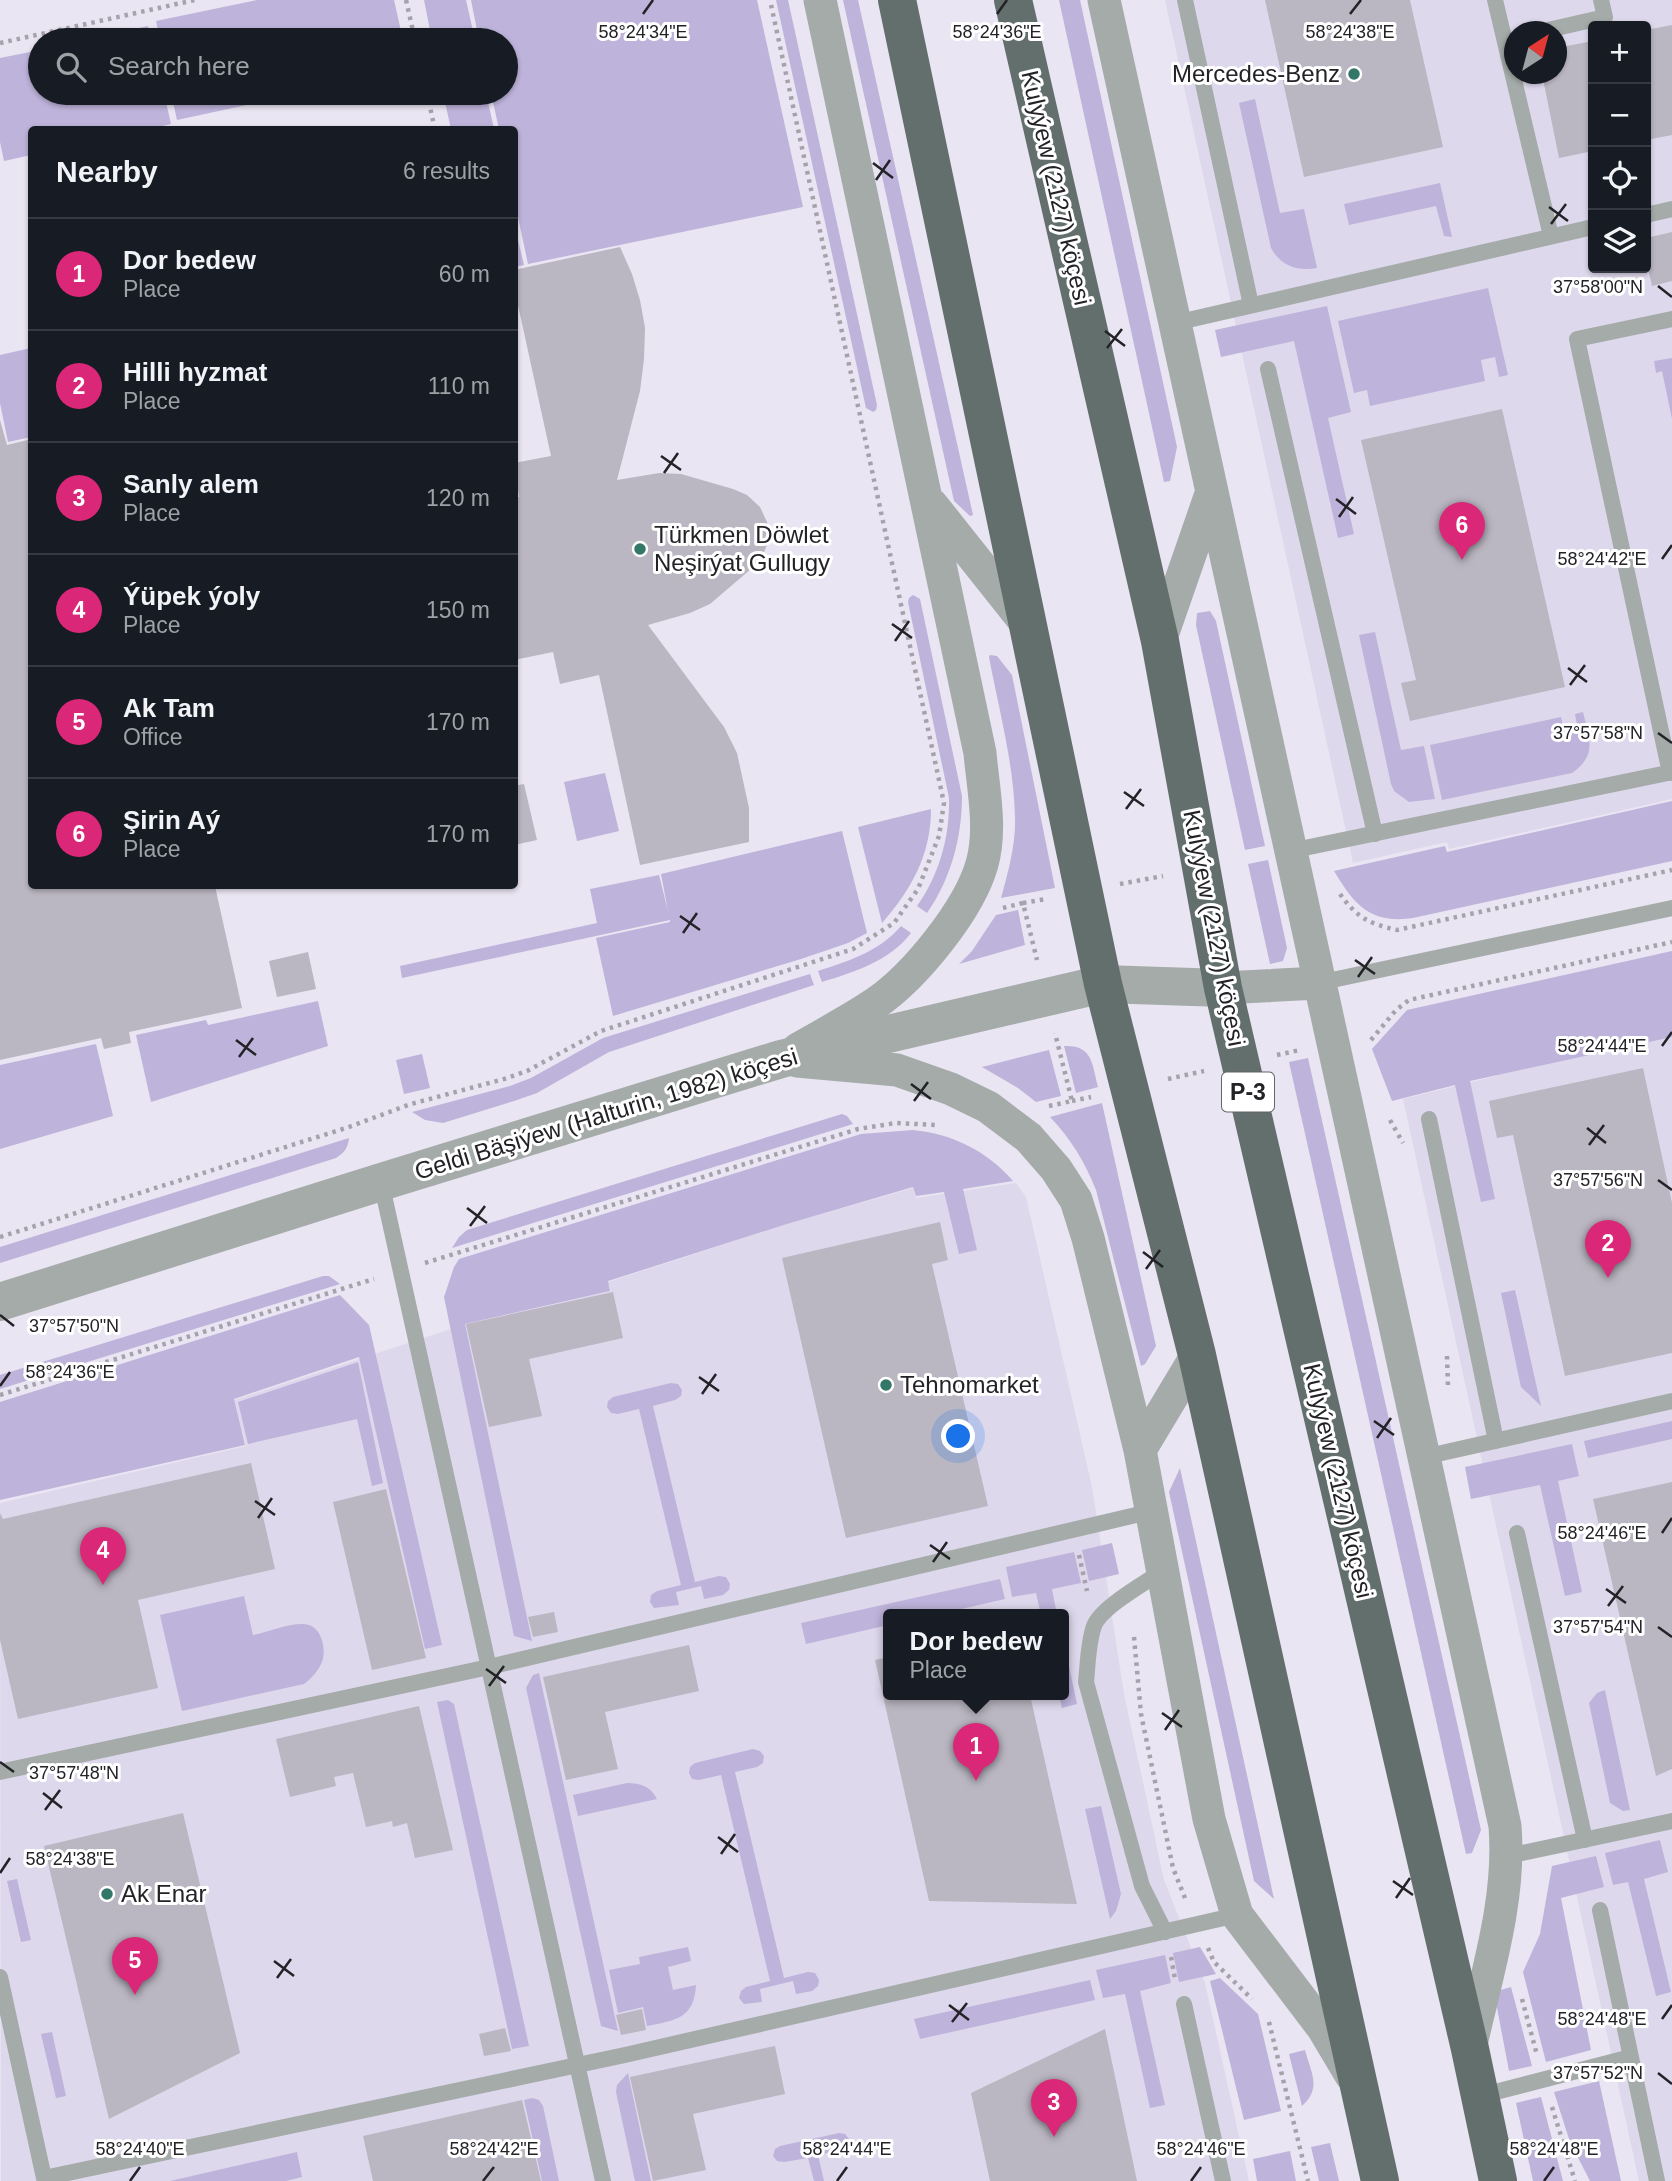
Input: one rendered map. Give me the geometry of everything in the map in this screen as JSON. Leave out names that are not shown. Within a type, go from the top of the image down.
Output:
[{"type":"highway","points":[[897,0],[1103,984],[1197,1355],[1380,2181]]},
{"type":"highway","name":"Kulyýew (2127) köçesi","points":[[1013,0],[1160,641],[1223,988],[1470,2049],[1498,2181]]},
{"type":"street","points":[[781,1059],[877,1002],[915,968],[965,902],[982,864],[986,822],[979,753],[928,500],[820,0]]},
{"type":"street","points":[[1104,0],[1505,1826],[1508,1856],[1503,1899],[1470,2049]]},
{"type":"street","points":[[1160,641],[1211,494]]},
{"type":"street","points":[[928,500],[1029,627]]},
{"type":"street","points":[[1223,988],[1318,983]]},
{"type":"street","name":"Geldi Bäşiýew (Halturin, 1982) köçesi","points":[[0,1303],[781,1059],[1103,984],[1223,988]]},
{"type":"street","points":[[781,1059],[897,1070],[951,1089],[988,1107],[1029,1138],[1056,1169],[1076,1200],[1088,1238],[1140,1450],[1209,1819],[1237,1915],[1323,2028],[1357,2085]]},
{"type":"street","points":[[1140,1450],[1197,1355]]},
{"type":"lane","points":[[1185,0],[1251,305]]},
{"type":"lane","points":[[1495,0],[1504,24]]},
{"type":"lane","points":[[1567,26],[1605,17],[1601,0]]},
{"type":"lane","points":[[1519,84],[1551,236]]},
{"type":"lane","points":[[1651,214],[1672,209]]},
{"type":"lane","points":[[1175,323],[1588,228]]},
{"type":"lane","points":[[1290,850],[1671,773],[1577,339],[1672,319]]},
{"type":"lane","points":[[1268,369],[1375,834]]},
{"type":"lane","points":[[1318,983],[1672,908]]},
{"type":"lane","points":[[1429,1119],[1496,1441]]},
{"type":"lane","points":[[381,1182],[603,2181]]},
{"type":"lane","points":[[1424,1457],[1672,1401]]},
{"type":"lane","points":[[0,1772],[489,1667],[1153,1511]]},
{"type":"lane","points":[[1517,1533],[1585,1839]]},
{"type":"lane","points":[[1164,1570],[1121,1598],[1095,1623],[1086,1682],[1142,1886],[1165,1932]]},
{"type":"lane","points":[[1508,1856],[1672,1821]]},
{"type":"lane","points":[[1600,1910],[1657,2181]]},
{"type":"lane","points":[[0,1977],[44,2178],[577,2066],[1237,1915]]},
{"type":"lane","points":[[1184,2004],[1223,2181]]},
{"type":"lane","points":[[1480,2096],[1631,2057]]},
{"type":"path","points":[[68,28],[195,0]]},
{"type":"path","points":[[406,0],[412,28]]},
{"type":"path","points":[[0,1237],[346,1128],[411,1104],[527,1071],[601,1031],[853,949],[894,923],[914,896],[935,846],[944,803],[770,0]]},
{"type":"path","points":[[0,43],[28,37]]},
{"type":"path","points":[[430,105],[434,126]]},
{"type":"path","points":[[1023,903],[1201,868]]},
{"type":"path","points":[[0,1395],[859,1129],[918,1122],[942,1125]]},
{"type":"path","points":[[1073,1530],[1095,1623]]},
{"type":"path","points":[[1131,1591],[1140,1714],[1173,1868],[1214,1962],[1254,2001]]},
{"type":"path","points":[[1165,1932],[1176,1983],[1184,2004]]},
{"type":"path","points":[[1267,2017],[1308,2181]]},
{"type":"shaded area","points":[[257,0],[394,0],[400,28],[157,28],[156,21]]},
{"type":"shaded area","points":[[424,0],[466,0],[472,28],[430,28]]},
{"type":"shaded area","points":[[471,0],[757,0],[803,207],[528,264],[518,217],[518,126],[498,126],[494,105],[518,105],[518,28],[477,28]]},
{"type":"shaded area","points":[[776,0],[788,0],[877,405],[873,412],[866,408]]},
{"type":"shaded area","points":[[843,0],[858,0],[973,515],[970,516],[954,501]]},
{"type":"shaded area","points":[[1059,0],[1080,0],[1177,447],[1170,481],[1164,482]]},
{"type":"shaded area","points":[[1165,0],[1672,0],[1672,799],[1449,849],[1447,842],[1353,863]]},
{"type":"shaded area","points":[[28,52],[28,105],[167,105],[171,124],[28,126],[28,156],[4,161],[0,142],[0,58]]},
{"type":"shaded area","points":[[1255,99],[1280,213],[1304,209],[1317,268],[1290,266],[1279,259],[1271,248],[1239,103]]},
{"type":"shaded area","points":[[174,105],[247,105],[177,120]]},
{"type":"shaded area","points":[[446,105],[489,105],[493,126],[450,126]]},
{"type":"shaded area","points":[[1440,183],[1452,237],[1444,236],[1436,206],[1349,225],[1344,204]]},
{"type":"shaded area","points":[[518,240],[524,265],[518,266]]},
{"type":"shaded area","points":[[1488,288],[1508,375],[1499,377],[1495,357],[1481,360],[1485,381],[1370,406],[1367,390],[1354,393],[1338,321]]},
{"type":"shaded area","points":[[1327,306],[1351,412],[1328,418],[1354,534],[1338,538],[1294,341],[1221,357],[1215,330]]},
{"type":"shaded area","points":[[28,349],[28,438],[8,442],[0,403],[0,355]]},
{"type":"shaded area","points":[[1672,358],[1672,419],[1662,371],[1656,373],[1654,361]]},
{"type":"shaded area","points":[[913,595],[920,599],[962,796],[960,827],[949,872],[927,913],[917,906],[942,855],[948,827],[949,798],[908,602]]},
{"type":"shaded area","points":[[1210,611],[1216,621],[1265,846],[1245,850],[1196,625],[1197,613]]},
{"type":"shaded area","points":[[1375,632],[1401,750],[1424,746],[1435,799],[1409,802],[1394,791],[1391,784],[1359,635]]},
{"type":"shaded area","points":[[990,655],[997,656],[1012,675],[1055,888],[1001,898],[1013,848],[1015,818],[1009,757]]},
{"type":"shaded area","points":[[1583,712],[1590,746],[1586,760],[1572,773],[1442,800],[1430,745],[1561,717],[1565,734],[1578,731],[1575,714]]},
{"type":"shaded area","points":[[605,773],[619,831],[577,841],[564,782]]},
{"type":"shaded area","points":[[1672,801],[1672,861],[1413,918],[1386,918],[1366,910],[1349,894],[1334,871],[1445,846],[1447,852]]},
{"type":"shaded area","points":[[931,809],[927,842],[917,871],[902,898],[882,923],[858,827]]},
{"type":"shaded area","points":[[842,831],[867,933],[848,943],[801,959],[613,1016],[596,938],[670,920],[402,978],[400,966],[597,923],[590,889],[659,875],[668,911],[661,874]]},
{"type":"shaded area","points":[[1268,860],[1287,948],[1283,961],[1270,964],[1248,864]]},
{"type":"shaded area","points":[[1018,910],[1025,945],[959,964],[972,951],[996,915]]},
{"type":"shaded area","points":[[901,926],[911,933],[893,951],[859,969],[822,982],[818,971],[874,949]]},
{"type":"shaded area","points":[[1672,951],[1672,1037],[1470,1081],[1495,1199],[1481,1202],[1455,1085],[1392,1101],[1372,1049],[1407,1010]]},
{"type":"shaded area","points":[[810,974],[814,985],[609,1052],[537,1093],[514,1101],[443,1123],[425,1120],[412,1112],[510,1086],[531,1078],[603,1038]]},
{"type":"shaded area","points":[[318,1001],[328,1046],[151,1102],[136,1035],[206,1020],[208,1025]]},
{"type":"shaded area","points":[[1672,1008],[1672,2181],[1639,2181],[1403,1099],[1496,1076],[1491,1049]]},
{"type":"shaded area","points":[[96,1044],[113,1116],[0,1149],[0,1065]]},
{"type":"shaded area","points":[[1064,1046],[1086,1052],[1098,1087],[1076,1093]]},
{"type":"shaded area","points":[[1049,1050],[1061,1096],[1036,1102],[982,1067]]},
{"type":"shaded area","points":[[422,1054],[430,1088],[404,1094],[396,1060]]},
{"type":"shaded area","points":[[1308,1058],[1481,1830],[1472,1853],[1466,1854],[1289,1062]]},
{"type":"shaded area","points":[[1102,1103],[1156,1346],[1141,1366],[1096,1190],[1077,1151],[1050,1117]]},
{"type":"shaded area","points":[[842,1114],[853,1124],[452,1248],[467,1230]]},
{"type":"shaded area","points":[[913,1130],[941,1135],[968,1145],[1003,1170],[1013,1181],[963,1189],[977,1250],[959,1254],[944,1192],[916,1196],[913,1187],[608,1281],[610,1291],[465,1324],[532,1641],[514,1636],[444,1297],[459,1259],[861,1134]]},
{"type":"shaded area","points":[[349,1138],[345,1150],[336,1158],[0,1263],[0,1247]]},
{"type":"shaded area","points":[[1016,1183],[1026,1197],[1092,1487],[1124,1694],[1164,1880],[1205,1983],[1249,2181],[1,2181],[0,1503],[246,1446],[234,1400],[466,1324],[611,1291],[608,1282],[787,1224],[913,1188],[916,1198]]},
{"type":"shaded area","points":[[329,1276],[340,1284],[0,1389],[0,1375]]},
{"type":"shaded area","points":[[1515,1290],[1541,1406],[1521,1387],[1501,1293]]},
{"type":"shaded area","points":[[340,1295],[369,1325],[442,1645],[425,1649],[359,1357],[234,1399],[245,1445],[0,1500],[0,1402]]},
{"type":"shaded area","points":[[358,1362],[383,1483],[372,1486],[357,1419],[248,1444],[238,1402]]},
{"type":"shaded area","points":[[671,1383],[678,1384],[682,1390],[681,1396],[653,1406],[695,1582],[719,1576],[726,1577],[730,1584],[729,1590],[723,1595],[704,1599],[701,1586],[676,1592],[679,1605],[654,1608],[650,1602],[651,1595],[681,1585],[639,1409],[618,1414],[611,1413],[607,1407],[608,1401],[613,1397]]},
{"type":"shaded area","points":[[1672,1421],[1672,1439],[1588,1458],[1584,1441]]},
{"type":"shaded area","points":[[1572,1444],[1579,1476],[1558,1481],[1582,1592],[1565,1596],[1540,1485],[1471,1499],[1465,1467]]},
{"type":"shaded area","points":[[1180,1468],[1274,1899],[1254,1881],[1169,1492]]},
{"type":"shaded area","points":[[1112,1543],[1119,1574],[1089,1581],[1082,1550]]},
{"type":"shaded area","points":[[1074,1552],[1081,1583],[1052,1589],[1056,1609],[1040,1609],[1036,1593],[1012,1597],[1006,1567]]},
{"type":"shaded area","points":[[1000,1579],[1005,1599],[961,1609],[883,1609],[883,1626],[806,1644],[801,1623]]},
{"type":"shaded area","points":[[244,1596],[253,1635],[296,1624],[314,1628],[321,1637],[324,1650],[320,1665],[304,1684],[182,1711],[160,1615]]},
{"type":"shaded area","points":[[1069,1666],[1077,1704],[1062,1708],[1060,1700],[1069,1700]]},
{"type":"shaded area","points":[[539,1673],[618,2031],[601,2026],[526,1688],[533,1675]]},
{"type":"shaded area","points":[[1605,1690],[1630,1810],[1623,1811],[1610,1803],[1589,1703],[1597,1693]]},
{"type":"shaded area","points":[[448,1700],[454,1704],[529,2046],[512,2049],[437,1702]]},
{"type":"shaded area","points":[[753,1749],[764,1756],[763,1763],[735,1772],[784,1978],[808,1972],[815,1973],[819,1980],[818,1986],[812,1991],[796,1994],[793,1981],[760,1989],[762,2002],[744,2004],[739,1998],[741,1991],[746,1987],[770,1981],[721,1775],[699,1780],[692,1779],[689,1773],[690,1767],[695,1763]]},
{"type":"shaded area","points":[[627,1783],[645,1786],[657,1799],[578,1816],[573,1795]]},
{"type":"shaded area","points":[[1101,1806],[1121,1894],[1116,1911],[1110,1919],[1085,1809]]},
{"type":"shaded area","points":[[1660,1840],[1668,1872],[1644,1879],[1671,1992],[1656,1996],[1628,1882],[1613,1885],[1605,1853]]},
{"type":"shaded area","points":[[1596,1856],[1604,1887],[1561,1898],[1591,2050],[1546,2062],[1523,1972],[1540,1934],[1552,1866]]},
{"type":"shaded area","points":[[17,1879],[31,1940],[21,1942],[7,1881]]},
{"type":"shaded area","points":[[688,1947],[691,1961],[668,1967],[673,1990],[696,1985],[692,2005],[682,2016],[647,2026],[643,2007],[618,2013],[609,1970],[640,1964],[639,1957]]},
{"type":"shaded area","points":[[1200,1947],[1216,1974],[1179,1982],[1173,1953]]},
{"type":"shaded area","points":[[1165,1955],[1171,1983],[1140,1991],[1165,2105],[1150,2108],[1125,1994],[1103,1998],[1096,1970]]},
{"type":"shaded area","points":[[1220,1978],[1258,2014],[1281,2111],[1244,2120],[1210,1981]]},
{"type":"shaded area","points":[[1090,1980],[1095,2000],[920,2039],[914,2019]]},
{"type":"shaded area","points":[[1511,1987],[1532,2066],[1509,2071],[1494,1992]]},
{"type":"shaded area","points":[[52,2032],[66,2096],[56,2098],[41,2034]]},
{"type":"shaded area","points":[[1305,2050],[1313,2086],[1312,2093],[1302,2106],[1289,2054]]},
{"type":"shaded area","points":[[628,2073],[651,2181],[635,2181],[616,2092],[617,2085]]},
{"type":"shaded area","points":[[1599,2081],[1621,2181],[1590,2181],[1570,2142],[1554,2092]]},
{"type":"shaded area","points":[[1541,2097],[1563,2181],[1533,2181],[1516,2103]]},
{"type":"shaded area","points":[[524,2100],[539,2100],[543,2106],[559,2181],[542,2181]]},
{"type":"shaded area","points":[[845,2134],[849,2139],[848,2146],[842,2150],[818,2155],[824,2181],[814,2181],[808,2158],[784,2162],[777,2161],[773,2156],[775,2149],[780,2146]]},
{"type":"shaded area","points":[[1330,2143],[1339,2181],[1319,2181],[1311,2147]]},
{"type":"shaded area","points":[[1290,2151],[1296,2181],[1257,2181],[1253,2159]]},
{"type":"shaded area","points":[[297,2152],[302,2177],[286,2181],[170,2181]]},
{"type":"building","name":"Mercedes-Benz","points":[[1265,0],[1410,0],[1443,147],[1304,177]]},
{"type":"building","points":[[1672,25],[1672,135],[1651,139],[1651,84],[1651,29]]},
{"type":"building","points":[[1588,42],[1588,152],[1559,158],[1544,84],[1567,84],[1567,46]]},
{"type":"building","points":[[1672,232],[1672,281],[1652,286],[1649,273],[1651,237]]},
{"type":"building","name":"Türkmen Döwlet Neşirýat Gullugy","points":[[620,247],[632,274],[645,328],[640,391],[617,480],[659,473],[681,474],[747,495],[760,507],[767,522],[769,540],[762,557],[751,569],[710,604],[690,613],[648,625],[724,727],[737,753],[749,808],[749,842],[640,865],[599,675],[560,684],[553,652],[518,659],[518,462],[551,456],[518,305],[518,269]]},
{"type":"building","points":[[1502,409],[1565,687],[1410,721],[1401,683],[1416,680],[1361,440]]},
{"type":"building","points":[[0,420],[7,445],[28,440],[28,889],[216,889],[242,1008],[129,1032],[131,1043],[104,1049],[101,1038],[0,1060]]},
{"type":"building","points":[[524,784],[537,840],[518,844],[518,785]]},
{"type":"building","points":[[308,952],[316,989],[277,997],[269,961]]},
{"type":"building","points":[[1643,1068],[1672,1203],[1672,1353],[1565,1376],[1513,1135],[1497,1138],[1489,1101]]},
{"type":"building","name":"Tehnomarket","points":[[940,1222],[948,1260],[932,1264],[988,1506],[846,1538],[782,1258]]},
{"type":"building","points":[[613,1292],[623,1338],[529,1359],[542,1416],[489,1427],[466,1324]]},
{"type":"building","points":[[251,1463],[275,1569],[138,1600],[158,1688],[18,1719],[0,1640],[0,1513],[3,1519]]},
{"type":"building","points":[[1672,1482],[1672,1769],[1656,1776],[1593,1499]]},
{"type":"building","points":[[386,1489],[426,1658],[372,1670],[333,1502]]},
{"type":"building","points":[[554,1612],[558,1632],[533,1637],[528,1617]]},
{"type":"building","points":[[689,1645],[699,1691],[605,1712],[618,1769],[566,1780],[543,1677]]},
{"type":"building","points":[[883,1658],[883,1696],[875,1660]]},
{"type":"building","points":[[884,1700],[1031,1700],[1077,1904],[929,1901]]},
{"type":"building","points":[[419,1706],[453,1850],[415,1858],[407,1823],[393,1827],[392,1821],[366,1827],[353,1773],[334,1777],[336,1786],[290,1797],[276,1739]]},
{"type":"building","name":"Ak Enar","points":[[183,1813],[240,2053],[109,2119],[44,1846]]},
{"type":"building","points":[[642,2009],[646,2030],[621,2035],[616,2015]]},
{"type":"building","points":[[505,2028],[511,2051],[484,2056],[479,2034]]},
{"type":"building","points":[[1105,2029],[1137,2181],[990,2181],[971,2093]]},
{"type":"building","points":[[775,2046],[785,2094],[693,2114],[706,2170],[653,2181],[630,2077]]},
{"type":"building","points":[[522,2100],[541,2181],[373,2181],[363,2136]]},
{"type":"place","name":"Mercedes-Benz","points":[[1354,74]]},
{"type":"place","name":"Türkmen Döwlet Neşirýat Gullugy","points":[[640,549]]},
{"type":"place","name":"Şirin Aý","points":[[1462,560]]},
{"type":"place","name":"Hilli hyzmat","points":[[1608,1278]]},
{"type":"place","name":"Tehnomarket","points":[[886,1385]]},
{"type":"place","name":"Ýüpek ýoly","points":[[103,1585]]},
{"type":"place","name":"Dor bedew","points":[[976,1781]]},
{"type":"place","name":"Ak Enar","points":[[107,1894]]},
{"type":"place","name":"Ak Tam","points":[[135,1995]]},
{"type":"place","name":"Sanly alem","points":[[1054,2137]]}]
